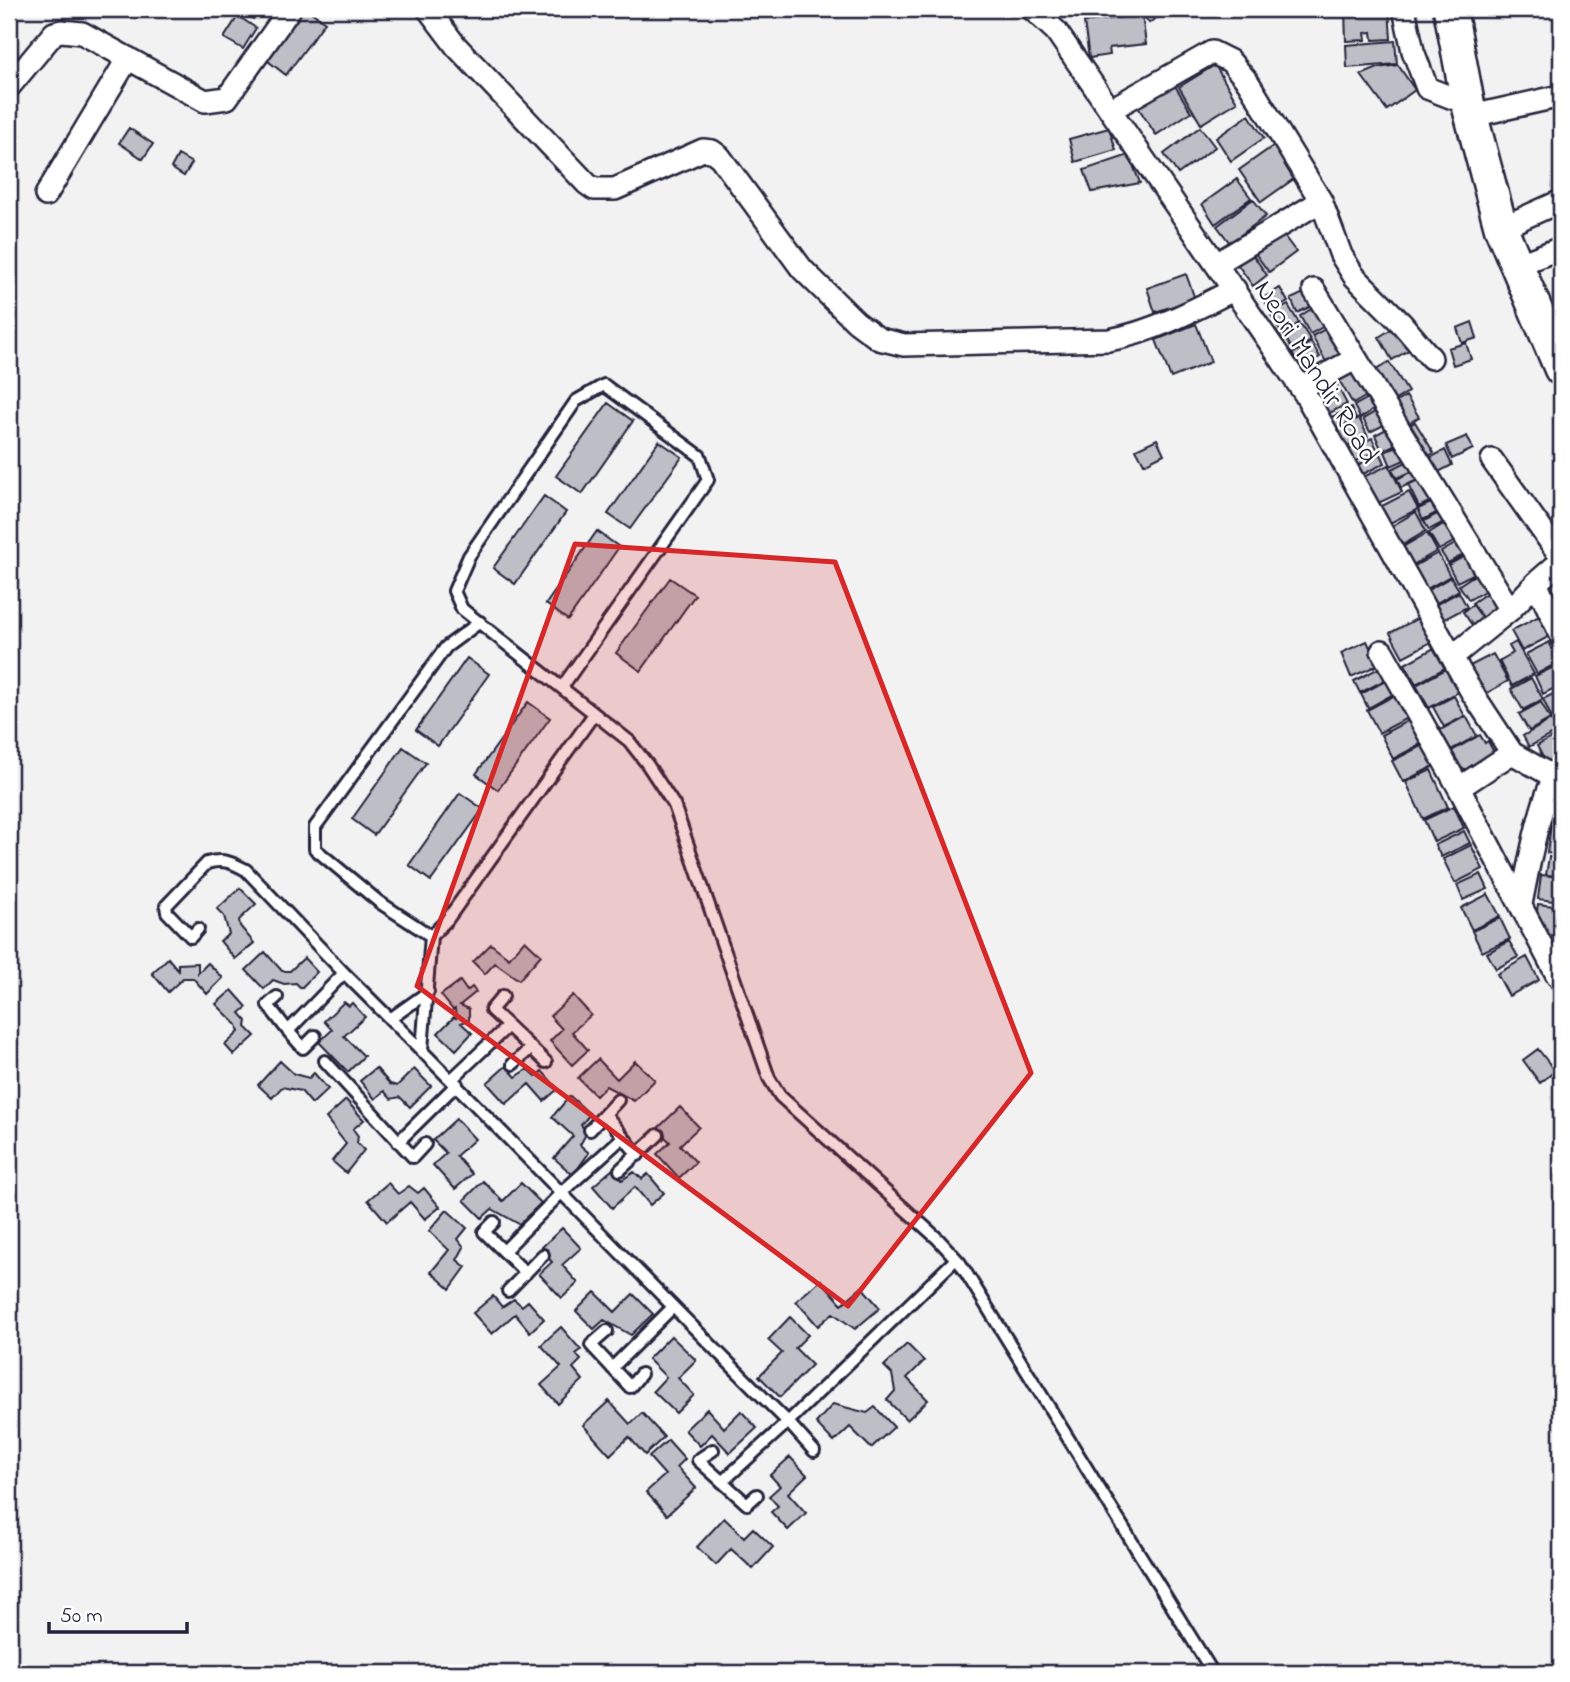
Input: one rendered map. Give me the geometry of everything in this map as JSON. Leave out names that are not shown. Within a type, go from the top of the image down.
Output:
[{"type":"street","points":[[9,87],[54,33],[61,30],[82,33],[205,101],[227,98],[290,9]]},
{"type":"street","points":[[428,9],[456,46],[594,189],[615,189],[703,150],[712,151],[720,157],[802,269],[856,322],[886,342],[904,345],[1110,340],[1151,327],[1235,289]]},
{"type":"street","name":"Neori Mandir Road","points":[[1032,9],[1056,31],[1301,388],[1471,691],[1513,753]]},
{"type":"street","points":[[1404,9],[1413,51],[1427,88],[1470,110],[1561,96]]},
{"type":"street","points":[[1450,9],[1470,110],[1501,228],[1561,366]]},
{"type":"street","points":[[1110,110],[1213,52],[1230,61],[1248,82],[1321,201],[1341,255],[1354,276],[1402,324],[1431,358]]},
{"type":"street","points":[[46,195],[128,58]]},
{"type":"street","points":[[1216,264],[1321,201]]},
{"type":"street","points":[[1501,228],[1561,201]]},
{"type":"street","points":[[1517,265],[1561,248]]},
{"type":"street","points":[[1314,290],[1510,610]]},
{"type":"street","points":[[1301,388],[1355,359]]},
{"type":"street","points":[[1452,657],[1510,610],[1561,559],[1492,460]]},
{"type":"street","points":[[1536,583],[1561,635]]},
{"type":"street","points":[[1382,651],[1459,788],[1561,980]]},
{"type":"street","points":[[1459,788],[1513,753],[1559,774],[1539,823],[1521,904]]},
{"type":"lane","points":[[562,687],[708,480],[700,456],[604,386],[576,401],[469,556],[454,591],[462,609],[629,741],[647,764],[674,804],[769,1078],[780,1096],[957,1259],[1213,1673]]},
{"type":"lane","points":[[431,936],[379,902],[315,849],[315,827],[446,647],[480,622]]},
{"type":"lane","points":[[422,1050],[431,936],[447,920],[594,714]]},
{"type":"lane","points":[[198,929],[191,937],[167,912],[166,906],[207,863],[215,860],[232,862],[246,870],[814,1451]]},
{"type":"lane","points":[[288,1031],[344,973]]},
{"type":"lane","points":[[390,1019],[428,992]]},
{"type":"lane","points":[[503,996],[491,1010],[546,1062]]},
{"type":"lane","points":[[276,997],[268,1004],[303,1048],[315,1036]]},
{"type":"lane","points":[[398,1142],[508,1026]]},
{"type":"lane","points":[[513,1064],[531,1048]]},
{"type":"lane","points":[[325,1060],[413,1157],[425,1144]]},
{"type":"lane","points":[[590,1130],[618,1100]]},
{"type":"lane","points":[[605,1114],[638,1155]]},
{"type":"lane","points":[[620,1170],[658,1135]]},
{"type":"lane","points":[[504,1251],[560,1194],[623,1137]]},
{"type":"lane","points":[[494,1222],[484,1232],[526,1273]]},
{"type":"lane","points":[[508,1291],[543,1255]]},
{"type":"lane","points":[[722,1482],[957,1259]]},
{"type":"lane","points":[[611,1368],[672,1308]]},
{"type":"lane","points":[[607,1331],[591,1345],[630,1387],[641,1374]]},
{"type":"lane","points":[[713,1450],[698,1460],[747,1503],[757,1495]]},
{"type":"highlighted area","points":[[575,544],[835,562],[1031,1073],[848,1306],[417,986]]},
{"type":"building","points":[[235,9],[259,9],[253,19]]},
{"type":"building","points":[[293,9],[307,9],[325,22],[286,75],[259,54]]},
{"type":"building","points":[[1139,9],[1169,9],[1149,23]]},
{"type":"building","points":[[1389,9],[1391,39],[1373,40],[1372,32],[1365,33],[1366,40],[1346,41],[1345,11]]},
{"type":"building","points":[[1142,15],[1146,44],[1109,48],[1110,55],[1089,58],[1084,22]]},
{"type":"building","points":[[238,16],[256,28],[243,49],[224,38]]},
{"type":"building","points":[[1395,41],[1397,64],[1347,68],[1346,45]]},
{"type":"building","points":[[1215,65],[1237,102],[1201,124],[1179,87]]},
{"type":"building","points":[[1398,65],[1415,90],[1387,110],[1361,75],[1378,68]]},
{"type":"building","points":[[1174,84],[1191,112],[1156,135],[1138,107]]},
{"type":"building","points":[[1249,115],[1264,138],[1231,161],[1216,138]]},
{"type":"building","points":[[1200,127],[1215,147],[1178,174],[1164,154]]},
{"type":"building","points":[[129,128],[153,144],[143,159],[119,143]]},
{"type":"building","points":[[1109,128],[1116,150],[1075,162],[1069,139]]},
{"type":"building","points":[[1276,144],[1298,176],[1261,202],[1239,170]]},
{"type":"building","points":[[178,155],[192,163],[184,176],[171,168]]},
{"type":"building","points":[[1129,155],[1140,183],[1092,192],[1084,170]]},
{"type":"building","points":[[1237,179],[1251,198],[1215,224],[1202,204]]},
{"type":"building","points":[[1253,199],[1266,216],[1230,243],[1217,226]]},
{"type":"building","points":[[1278,228],[1296,252],[1269,272],[1251,248]]},
{"type":"building","points":[[1250,251],[1267,275],[1253,286],[1235,261]]},
{"type":"building","points":[[1186,274],[1195,299],[1155,312],[1147,288]]},
{"type":"building","points":[[1280,288],[1288,302],[1271,312],[1263,298]]},
{"type":"building","points":[[1308,291],[1314,305],[1297,313],[1291,299]]},
{"type":"building","points":[[1288,305],[1299,323],[1282,334],[1271,315]]},
{"type":"building","points":[[1316,306],[1326,325],[1310,334],[1300,316]]},
{"type":"building","points":[[1472,322],[1477,338],[1462,343],[1457,328]]},
{"type":"building","points":[[1196,324],[1211,362],[1171,378],[1156,340]]},
{"type":"building","points":[[1399,324],[1415,346],[1392,360],[1379,337]]},
{"type":"building","points":[[1301,325],[1311,341],[1293,351],[1284,335]]},
{"type":"building","points":[[1329,327],[1348,361],[1331,371],[1312,336]]},
{"type":"building","points":[[1311,342],[1320,357],[1300,369],[1291,355]]},
{"type":"building","points":[[1466,343],[1471,359],[1453,365],[1448,348]]},
{"type":"building","points":[[1389,362],[1408,392],[1386,406],[1367,376]]},
{"type":"building","points":[[1355,370],[1370,394],[1353,404],[1339,380]]},
{"type":"building","points":[[1331,374],[1347,404],[1324,416],[1308,387]]},
{"type":"building","points":[[1372,396],[1378,407],[1360,418],[1354,406]]},
{"type":"building","points":[[1406,396],[1419,417],[1401,428],[1388,407]]},
{"type":"building","points":[[608,403],[633,421],[582,494],[556,476]]},
{"type":"building","points":[[1351,408],[1356,419],[1332,431],[1327,419]]},
{"type":"building","points":[[1379,410],[1386,424],[1370,432],[1363,419]]},
{"type":"building","points":[[1359,418],[1368,437],[1341,450],[1332,431]]},
{"type":"building","points":[[1415,422],[1434,453],[1420,461],[1402,430]]},
{"type":"building","points":[[1390,427],[1398,443],[1382,451],[1375,435]]},
{"type":"building","points":[[1467,436],[1473,449],[1452,459],[1446,445]]},
{"type":"building","points":[[1372,438],[1378,451],[1350,464],[1344,452]]},
{"type":"building","points":[[1157,439],[1164,454],[1144,464],[1136,449]]},
{"type":"building","points":[[659,441],[682,457],[630,529],[608,514]]},
{"type":"building","points":[[1402,443],[1409,458],[1391,466],[1385,452]]},
{"type":"building","points":[[1445,450],[1452,465],[1431,476],[1424,461]]},
{"type":"building","points":[[1381,454],[1385,463],[1357,477],[1353,467]]},
{"type":"building","points":[[1408,461],[1413,471],[1397,478],[1392,469]]},
{"type":"building","points":[[1389,465],[1402,492],[1374,505],[1361,478]]},
{"type":"building","points":[[1415,470],[1419,479],[1401,488],[1397,479]]},
{"type":"building","points":[[1420,479],[1431,501],[1419,507],[1408,485]]},
{"type":"building","points":[[1409,492],[1418,509],[1388,524],[1380,507]]},
{"type":"building","points":[[544,496],[566,512],[515,584],[493,568]]},
{"type":"building","points":[[1433,502],[1438,512],[1423,520],[1418,509]]},
{"type":"building","points":[[1416,512],[1426,531],[1401,546],[1390,527]]},
{"type":"building","points":[[1439,513],[1444,522],[1429,530],[1424,521]]},
{"type":"building","points":[[1445,523],[1455,541],[1439,550],[1429,533]]},
{"type":"building","points":[[597,531],[619,547],[568,620],[546,604]]},
{"type":"building","points":[[1427,533],[1437,551],[1411,566],[1401,548]]},
{"type":"building","points":[[1457,543],[1463,555],[1448,563],[1441,552]]},
{"type":"building","points":[[1438,553],[1450,576],[1423,591],[1411,568]]},
{"type":"building","points":[[1467,555],[1477,572],[1457,582],[1448,565]]},
{"type":"building","points":[[1476,574],[1486,590],[1469,600],[1459,585]]},
{"type":"building","points":[[1451,577],[1459,590],[1431,606],[1423,593]]},
{"type":"building","points":[[670,578],[695,595],[641,671],[616,653]]},
{"type":"building","points":[[1491,590],[1505,611],[1486,623],[1472,603]]},
{"type":"building","points":[[1459,592],[1467,607],[1441,621],[1433,606]]},
{"type":"building","points":[[1473,605],[1485,622],[1475,629],[1463,612]]},
{"type":"building","points":[[1539,616],[1550,636],[1522,651],[1511,631]]},
{"type":"building","points":[[1418,618],[1431,642],[1403,657],[1390,633]]},
{"type":"building","points":[[1367,641],[1378,665],[1351,677],[1341,653]]},
{"type":"building","points":[[1516,642],[1534,674],[1512,686],[1499,661],[1513,653],[1509,646]]},
{"type":"building","points":[[1549,642],[1559,662],[1537,674],[1526,654]]},
{"type":"building","points":[[1434,648],[1445,668],[1416,684],[1405,664]]},
{"type":"building","points":[[1493,654],[1508,681],[1485,694],[1470,666]]},
{"type":"building","points":[[467,658],[489,674],[438,746],[416,730]]},
{"type":"building","points":[[1556,666],[1561,685],[1543,694],[1535,676]]},
{"type":"building","points":[[1379,668],[1385,680],[1360,693],[1354,681]]},
{"type":"building","points":[[1448,668],[1460,691],[1429,708],[1416,685]]},
{"type":"building","points":[[1531,678],[1543,699],[1523,710],[1511,689]]},
{"type":"building","points":[[1387,680],[1395,693],[1368,708],[1361,694]]},
{"type":"building","points":[[1561,690],[1561,720],[1554,723],[1543,699]]},
{"type":"building","points":[[1397,694],[1409,717],[1379,733],[1367,710]]},
{"type":"building","points":[[1454,696],[1465,716],[1444,727],[1433,707]]},
{"type":"building","points":[[528,702],[550,718],[498,790],[476,774]]},
{"type":"building","points":[[1541,702],[1550,719],[1529,731],[1519,714]]},
{"type":"building","points":[[1466,716],[1477,736],[1451,750],[1440,730]]},
{"type":"building","points":[[1411,719],[1423,743],[1393,759],[1381,735]]},
{"type":"building","points":[[1551,720],[1558,731],[1529,747],[1523,736]]},
{"type":"building","points":[[1558,734],[1561,754],[1546,763],[1537,746]]},
{"type":"building","points":[[1480,735],[1485,743],[1488,741],[1498,760],[1478,771],[1459,768],[1450,752]]},
{"type":"building","points":[[1423,745],[1434,766],[1403,782],[1392,761]]},
{"type":"building","points":[[403,747],[426,763],[374,835],[352,819]]},
{"type":"building","points":[[1431,770],[1448,807],[1423,819],[1406,782]]},
{"type":"building","points":[[460,793],[483,809],[431,881],[409,865]]},
{"type":"building","points":[[1554,797],[1561,798],[1561,822],[1551,821]]},
{"type":"building","points":[[1454,806],[1464,828],[1434,842],[1424,820]]},
{"type":"building","points":[[1551,825],[1561,827],[1561,855],[1547,853]]},
{"type":"building","points":[[1464,831],[1470,843],[1441,857],[1435,845]]},
{"type":"building","points":[[1471,845],[1483,869],[1455,883],[1443,859]]},
{"type":"building","points":[[1549,857],[1561,859],[1561,876],[1546,875]]},
{"type":"building","points":[[1481,874],[1488,889],[1463,900],[1457,885]]},
{"type":"building","points":[[1541,875],[1561,877],[1561,902],[1538,899]]},
{"type":"building","points":[[240,888],[256,904],[239,920],[240,926],[254,943],[235,959],[220,941],[229,934],[224,916],[217,909]]},
{"type":"building","points":[[1488,894],[1500,916],[1472,930],[1461,908]]},
{"type":"building","points":[[1538,904],[1561,907],[1561,937],[1543,934],[1544,928],[1535,926]]},
{"type":"building","points":[[1500,918],[1510,939],[1482,952],[1472,931]]},
{"type":"building","points":[[525,940],[541,955],[519,980],[495,963],[485,974],[473,962],[491,944],[509,958]]},
{"type":"building","points":[[1509,941],[1518,957],[1496,969],[1487,953]]},
{"type":"building","points":[[265,952],[282,971],[290,971],[304,958],[317,972],[301,988],[296,983],[284,984],[273,980],[264,989],[246,970]]},
{"type":"building","points":[[1527,957],[1539,980],[1509,996],[1497,974]]},
{"type":"building","points":[[168,958],[178,970],[178,964],[198,963],[198,973],[208,963],[223,978],[207,994],[193,978],[183,978],[168,992],[152,973]]},
{"type":"building","points":[[460,981],[467,991],[472,987],[476,992],[460,1005],[469,1009],[469,1020],[461,1023],[472,1033],[456,1050],[438,1033],[456,1018],[455,1009],[453,1010],[441,995]]},
{"type":"building","points":[[232,990],[247,1007],[240,1013],[247,1021],[246,1027],[255,1036],[234,1055],[225,1045],[239,1032],[237,1025],[216,1004]]},
{"type":"building","points":[[573,995],[591,1015],[572,1032],[588,1050],[572,1065],[550,1041],[562,1029],[550,1016]]},
{"type":"building","points":[[344,1002],[349,1006],[352,1003],[365,1017],[344,1036],[364,1056],[348,1072],[319,1042],[332,1030],[324,1021]]},
{"type":"building","points":[[1538,1049],[1555,1071],[1540,1083],[1523,1060]]},
{"type":"building","points":[[598,1059],[617,1079],[635,1061],[655,1080],[634,1101],[606,1086],[596,1096],[578,1078]]},
{"type":"building","points":[[280,1061],[294,1074],[309,1078],[314,1073],[328,1089],[312,1104],[301,1091],[282,1087],[272,1098],[258,1085]]},
{"type":"building","points":[[506,1066],[516,1077],[528,1069],[536,1076],[542,1071],[558,1089],[544,1101],[529,1084],[506,1104],[487,1083]]},
{"type":"building","points":[[376,1068],[390,1084],[397,1086],[414,1069],[431,1086],[410,1107],[400,1097],[391,1099],[384,1091],[375,1099],[360,1081]]},
{"type":"building","points":[[570,1096],[590,1114],[581,1125],[587,1132],[580,1145],[589,1153],[573,1175],[554,1158],[573,1136],[552,1117]]},
{"type":"building","points":[[346,1100],[364,1120],[353,1129],[358,1136],[357,1143],[364,1150],[346,1173],[332,1161],[346,1144],[326,1118]]},
{"type":"building","points":[[680,1107],[699,1127],[680,1145],[696,1162],[679,1178],[657,1154],[670,1142],[657,1129]]},
{"type":"building","points":[[456,1119],[475,1139],[456,1156],[472,1174],[455,1189],[433,1165],[446,1153],[433,1140]]},
{"type":"building","points":[[613,1169],[622,1180],[634,1172],[642,1179],[648,1174],[664,1193],[650,1205],[635,1187],[612,1208],[593,1186]]},
{"type":"building","points":[[483,1181],[503,1201],[521,1183],[541,1203],[519,1224],[492,1209],[482,1218],[464,1200]]},
{"type":"building","points":[[388,1183],[398,1194],[409,1186],[418,1193],[424,1188],[440,1207],[425,1219],[410,1202],[387,1222],[368,1200]]},
{"type":"building","points":[[447,1210],[467,1228],[458,1239],[464,1247],[457,1260],[466,1267],[450,1289],[431,1272],[449,1250],[429,1231]]},
{"type":"building","points":[[562,1228],[581,1248],[562,1265],[578,1283],[562,1298],[539,1274],[552,1262],[540,1249]]},
{"type":"building","points":[[821,1280],[842,1304],[862,1287],[880,1308],[855,1329],[833,1313],[818,1326],[796,1301]]},
{"type":"building","points":[[595,1292],[615,1312],[633,1294],[653,1314],[631,1335],[604,1320],[594,1329],[576,1311]]},
{"type":"building","points":[[493,1296],[502,1307],[514,1299],[522,1306],[528,1301],[544,1319],[530,1332],[515,1314],[492,1334],[473,1313]]},
{"type":"building","points":[[790,1317],[808,1335],[795,1348],[812,1365],[780,1397],[759,1376],[782,1353],[768,1340]]},
{"type":"building","points":[[561,1327],[581,1350],[576,1354],[581,1360],[573,1368],[583,1380],[558,1404],[541,1385],[561,1367],[541,1345]]},
{"type":"building","points":[[671,1336],[696,1360],[678,1378],[694,1395],[676,1413],[653,1391],[666,1377],[648,1359]]},
{"type":"building","points":[[907,1344],[924,1361],[907,1378],[928,1400],[907,1420],[887,1400],[895,1391],[892,1374],[884,1366]]},
{"type":"building","points":[[609,1401],[630,1424],[642,1413],[664,1437],[645,1455],[629,1437],[610,1455],[583,1425]]},
{"type":"building","points":[[833,1404],[867,1413],[875,1407],[894,1427],[871,1448],[850,1427],[834,1442],[816,1423]]},
{"type":"building","points":[[707,1409],[724,1428],[741,1411],[757,1428],[730,1453],[712,1434],[700,1446],[685,1430]]},
{"type":"building","points":[[668,1440],[685,1459],[677,1467],[696,1488],[667,1515],[646,1492],[665,1475],[649,1457]]},
{"type":"building","points":[[790,1457],[807,1475],[788,1493],[806,1513],[788,1530],[771,1512],[778,1506],[769,1496],[780,1486],[770,1475]]},
{"type":"building","points":[[724,1518],[744,1537],[753,1528],[773,1547],[753,1569],[731,1549],[716,1565],[697,1547]]}]
